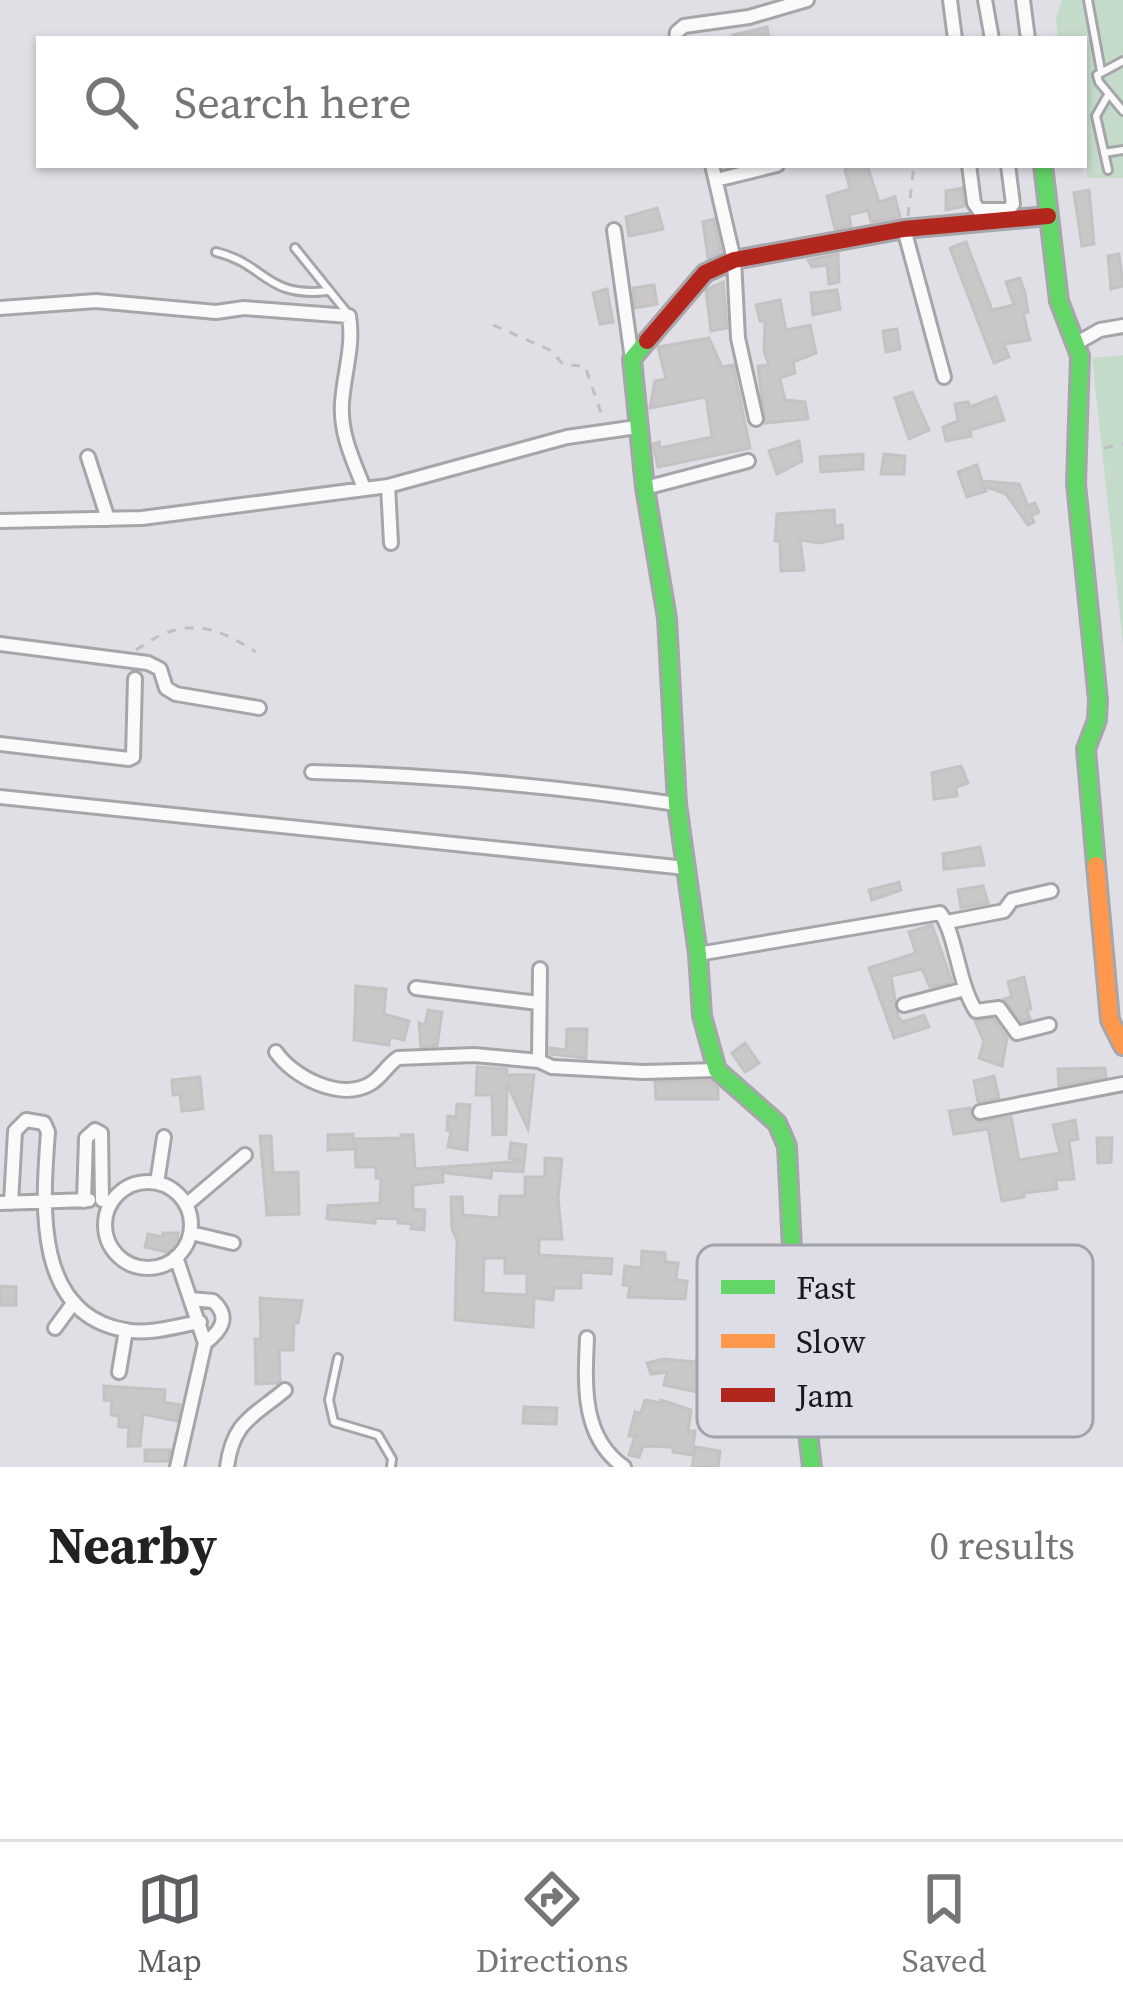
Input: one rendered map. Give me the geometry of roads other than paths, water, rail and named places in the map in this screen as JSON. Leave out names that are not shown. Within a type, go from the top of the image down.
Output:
[{"type":"street","points":[[676,36],[684,26],[749,17],[807,0]]},
{"type":"street","points":[[950,0],[955,36]]},
{"type":"street","points":[[985,0],[991,36]]},
{"type":"street","points":[[1023,0],[1028,36]]},
{"type":"street","points":[[713,168],[734,260],[738,338],[756,419]]},
{"type":"street","points":[[716,180],[765,168]]},
{"type":"street","points":[[968,168],[974,203],[979,210],[994,211],[1013,204],[1008,168]]},
{"type":"street","points":[[1043,168],[1064,322],[1077,343],[1081,399],[1074,447],[1080,558],[1098,700],[1097,720],[1086,749],[1110,1020],[1123,1046]]},
{"type":"street","points":[[632,359],[705,273],[734,260],[904,229],[1048,216]]},
{"type":"street","points":[[904,229],[944,377]]},
{"type":"street","points":[[614,230],[645,488],[667,618],[677,805],[702,1016],[717,1070],[776,1123],[787,1146],[792,1245]]},
{"type":"street","points":[[0,308],[96,302],[349,316],[353,341],[342,404],[344,430],[364,488]]},
{"type":"street","points":[[1077,343],[1100,330],[1123,326]]},
{"type":"street","points":[[0,521],[142,518],[388,486],[567,436],[637,427]]},
{"type":"street","points":[[88,457],[108,519]]},
{"type":"street","points":[[645,488],[748,460]]},
{"type":"street","points":[[388,486],[391,543]]},
{"type":"street","points":[[0,644],[156,665],[166,688],[176,694],[259,708]]},
{"type":"street","points":[[0,744],[129,759],[133,757],[135,679]]},
{"type":"street","points":[[312,772],[538,783],[677,805]]},
{"type":"street","points":[[0,797],[686,868]]},
{"type":"street","points":[[947,922],[1004,911],[1012,901],[1051,891]]},
{"type":"street","points":[[698,954],[940,913],[976,1011],[999,1008],[1018,1033],[1048,1025]]},
{"type":"street","points":[[539,969],[539,1061]]},
{"type":"street","points":[[416,988],[538,1003]]},
{"type":"street","points":[[904,1006],[965,989]]},
{"type":"street","points":[[276,1052],[305,1078],[346,1088],[370,1084],[398,1058],[474,1055],[539,1061],[552,1067],[717,1070]]},
{"type":"street","points":[[980,1112],[1123,1084]]},
{"type":"street","points":[[84,1201],[86,1138],[95,1130],[104,1144],[108,1199],[105,1226],[116,1253],[140,1267],[159,1266],[176,1258],[190,1233],[187,1205],[174,1190],[157,1183],[129,1187],[108,1199],[84,1201],[43,1203],[6,1203],[15,1130],[26,1120],[44,1123],[48,1132],[43,1203],[54,1271],[74,1302],[97,1320],[126,1330],[200,1322]]},
{"type":"street","points":[[157,1183],[164,1137]]},
{"type":"street","points":[[187,1205],[244,1155]]},
{"type":"street","points":[[190,1233],[233,1243]]},
{"type":"street","points":[[176,1258],[206,1343],[177,1467]]},
{"type":"street","points":[[191,1299],[213,1301],[224,1318],[222,1328],[206,1343]]},
{"type":"street","points":[[55,1328],[74,1302]]},
{"type":"street","points":[[119,1372],[126,1330]]},
{"type":"street","points":[[586,1339],[585,1402],[605,1447],[624,1467]]},
{"type":"street","points":[[227,1467],[232,1442],[247,1417],[285,1390]]},
{"type":"street","points":[[808,1437],[812,1467]]},
{"type":"lane","points":[[1088,0],[1099,82],[1123,111]]},
{"type":"lane","points":[[1101,71],[1123,61]]},
{"type":"lane","points":[[1108,95],[1096,116],[1108,170]]},
{"type":"lane","points":[[1104,153],[1123,150]]},
{"type":"lane","points":[[296,248],[349,316]]},
{"type":"lane","points":[[217,252],[243,258],[262,280],[279,287],[327,292]]},
{"type":"lane","points":[[338,1358],[329,1409],[334,1422],[378,1435],[392,1459],[391,1467]]}]
